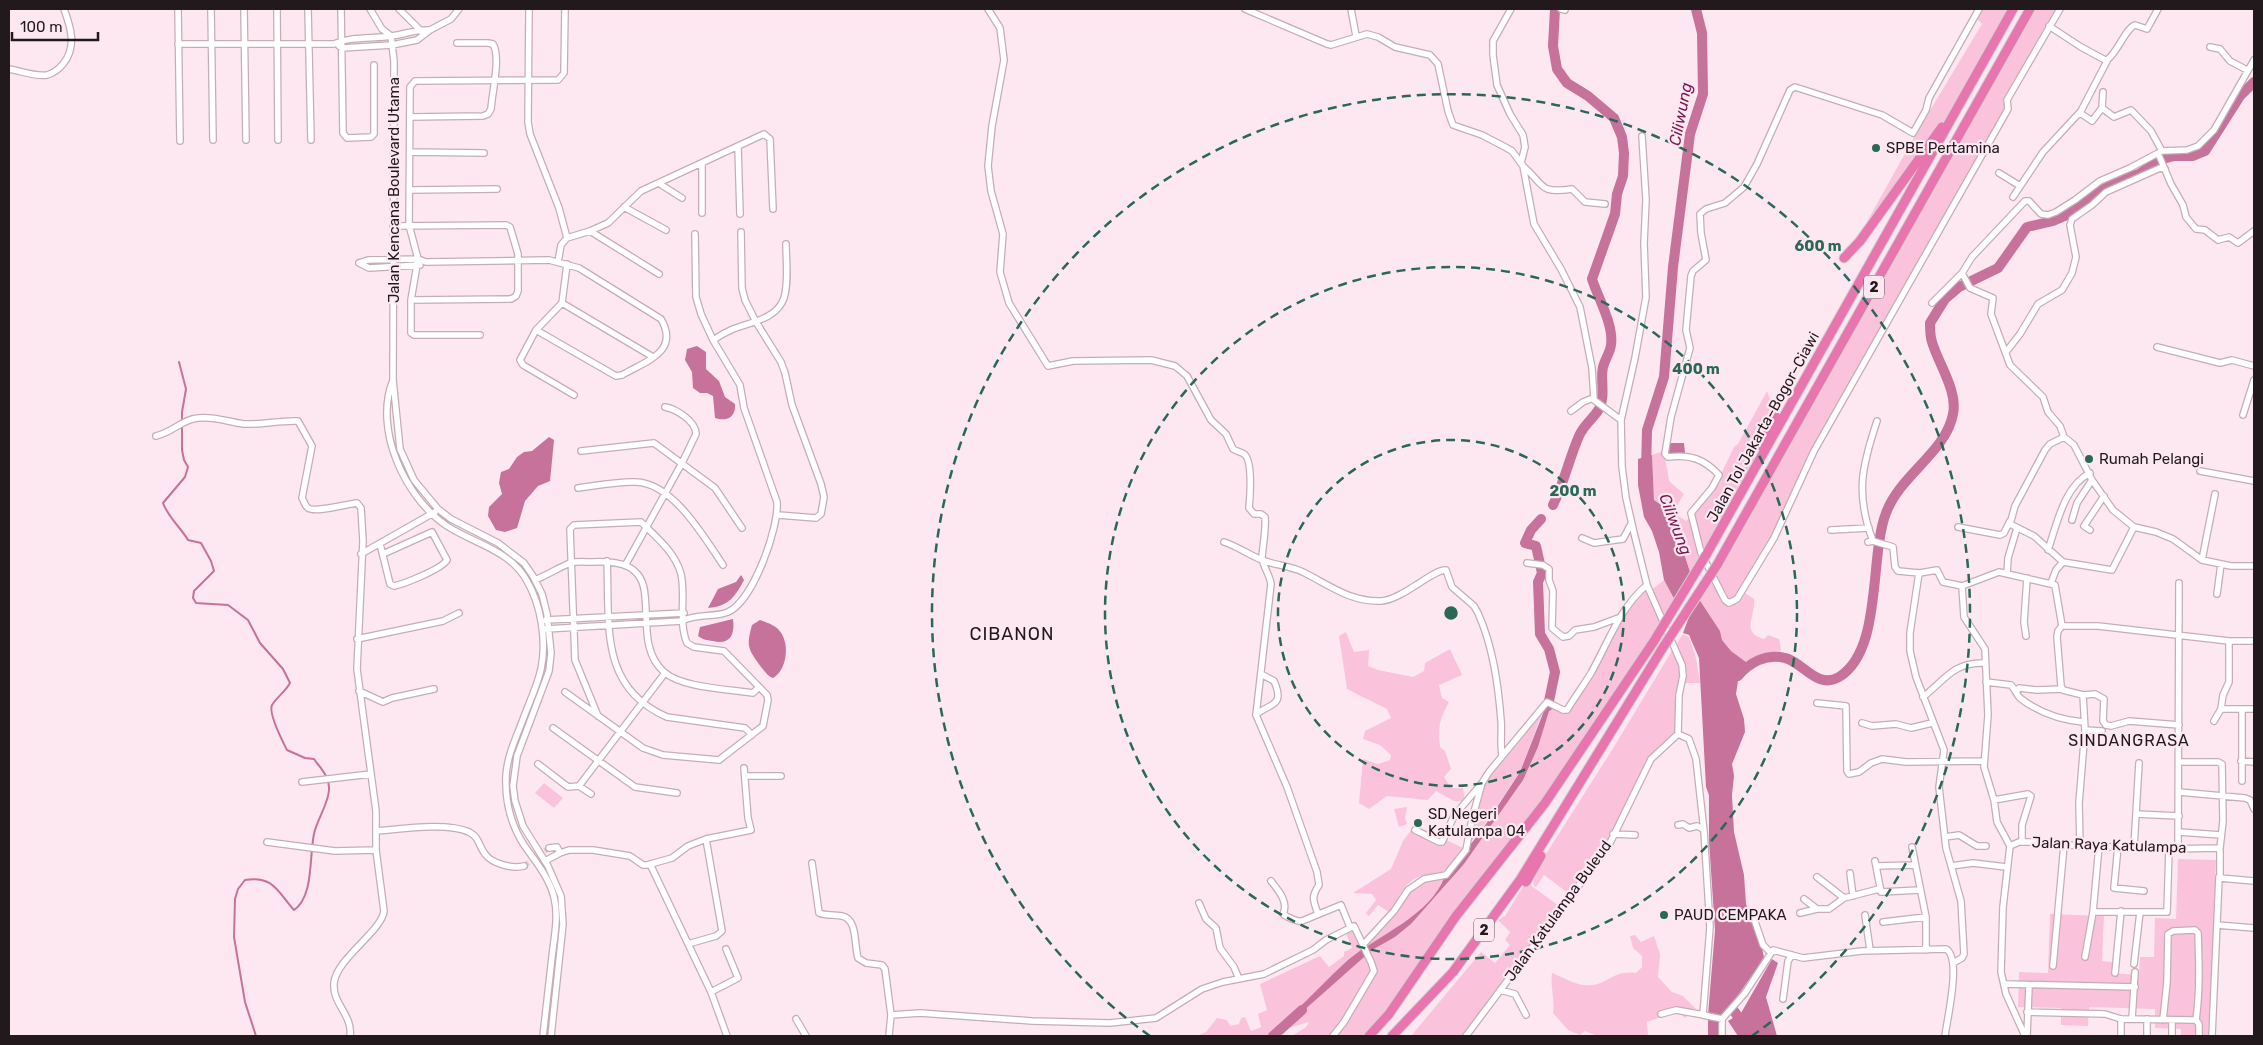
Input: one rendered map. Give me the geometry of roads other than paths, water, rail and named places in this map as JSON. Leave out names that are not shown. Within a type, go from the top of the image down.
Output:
[{"type":"highway","name":"Jalan Tol Jakarta–Bogor–Ciawi","points":[[1369,1036],[1389,1014],[1456,916],[1545,803],[1654,641],[1733,508],[2013,9]]},
{"type":"highway","name":"Jalan Tol Jakarta–Bogor–Ciawi","points":[[1392,1036],[1453,972],[1520,880],[1662,649],[1717,565],[2030,9]]},
{"type":"highway","points":[[1844,258],[1860,241],[1946,121],[1957,109]]},
{"type":"highway","points":[[1733,508],[1736,496],[1776,417]]},
{"type":"highway","points":[[1526,882],[1546,847],[1561,812]]},
{"type":"street","points":[[9,69],[38,75],[48,75],[57,70],[69,55],[73,44],[64,9]]},
{"type":"street","points":[[178,9],[180,141]]},
{"type":"street","points":[[211,9],[213,140]]},
{"type":"street","points":[[244,9],[246,140]]},
{"type":"street","points":[[277,9],[278,140]]},
{"type":"street","points":[[308,9],[311,140]]},
{"type":"street","points":[[341,9],[345,136],[347,138],[371,137],[374,134],[374,65]]},
{"type":"street","points":[[370,9],[382,29],[391,36]]},
{"type":"street","points":[[399,9],[420,29],[424,36]]},
{"type":"street","points":[[334,44],[342,48],[392,45],[417,40],[430,30],[451,19],[459,9]]},
{"type":"street","points":[[529,9],[528,122],[530,134],[559,208],[567,238]]},
{"type":"street","points":[[480,335],[414,335],[410,333],[411,300],[418,267],[410,225],[411,83],[415,81],[494,79],[558,80],[563,77],[565,9]]},
{"type":"street","points":[[988,9],[1000,28],[1004,60],[992,126],[988,175],[990,191],[1000,220],[1002,234],[1000,272],[1009,303],[1048,366],[1073,361],[1151,360],[1175,366],[1187,376],[1213,423],[1226,434],[1233,449],[1243,453],[1247,458],[1251,492],[1250,508],[1254,514],[1261,514],[1265,517],[1266,529],[1262,560],[1268,571],[1271,584],[1256,715],[1287,787],[1317,872],[1319,884],[1313,893],[1313,900],[1318,914]]},
{"type":"street","points":[[1245,9],[1327,44],[1331,45],[1356,36],[1370,35],[1395,47],[1423,53],[1435,58],[1453,125],[1482,135],[1512,151],[1542,187],[1550,190],[1572,189],[1586,202],[1605,204]]},
{"type":"street","points":[[1351,9],[1356,36]]},
{"type":"street","points":[[1511,9],[1494,41],[1493,65],[1501,94],[1523,135],[1525,147],[1522,164],[1534,224],[1562,269],[1580,307],[1592,368],[1595,400],[1604,409],[1621,420]]},
{"type":"street","points":[[1979,9],[1929,98],[1926,110],[1912,133],[1882,115],[1795,87],[1790,90],[1757,164],[1744,186],[1725,203],[1706,209],[1700,214],[1706,260],[1696,268],[1692,276],[1686,330],[1690,348],[1670,424],[1665,454],[1668,457],[1681,456],[1699,459],[1719,475],[1712,488],[1691,512],[1701,552],[1725,600],[1729,603],[1737,598],[1774,538],[1814,451],[2008,109],[2006,100],[2060,9]]},
{"type":"street","points":[[2013,197],[2043,152],[2080,113],[2107,60],[2115,53],[2131,27],[2137,25],[2146,29],[2158,9]]},
{"type":"street","points":[[2049,26],[2080,48],[2107,60]]},
{"type":"street","points":[[178,44],[334,44],[342,40],[391,36],[420,29],[430,30]]},
{"type":"street","name":"Jalan Kencana Boulevard Utama","points":[[391,36],[394,260],[393,380],[400,449],[414,480],[438,509],[451,519],[512,552],[524,563],[542,594],[548,620],[551,653],[549,671],[516,756],[513,786],[515,801],[523,826],[556,880],[561,896],[563,924],[550,1036]]},
{"type":"street","points":[[410,117],[483,116],[488,114],[494,79],[495,48],[492,44],[457,43]]},
{"type":"street","points":[[2210,47],[2220,49],[2230,61],[2248,70]]},
{"type":"street","points":[[1932,303],[1956,276],[1962,274],[1972,257],[2025,201],[2030,201],[2041,214],[2048,214],[2068,205],[2100,181],[2160,153],[2190,150],[2203,142],[2214,130],[2254,60]]},
{"type":"street","points":[[2080,113],[2092,121],[2102,108],[2104,92]]},
{"type":"street","points":[[2102,108],[2114,117],[2131,110],[2151,131],[2171,184],[2184,204],[2186,217],[2196,229],[2205,230],[2217,240],[2229,237],[2238,243],[2254,231]]},
{"type":"street","points":[[558,262],[561,245],[567,238],[608,223],[641,191],[660,184],[764,134],[768,135],[770,139],[774,209]]},
{"type":"street","points":[[1642,136],[1646,200],[1644,243],[1646,297],[1621,420],[1622,467],[1632,522],[1647,584],[1682,665],[1683,676],[1678,734],[1689,739],[1695,752],[1704,829],[1710,926],[1705,1016]]},
{"type":"street","points":[[738,147],[740,214]]},
{"type":"street","points":[[410,152],[484,153]]},
{"type":"street","points":[[702,164],[702,213]]},
{"type":"street","points":[[2006,352],[2020,334],[2038,304],[2062,290],[2072,273],[2076,257],[2070,225],[2072,219],[2110,190],[2160,168],[2165,169]]},
{"type":"street","points":[[1999,173],[2020,186]]},
{"type":"street","points":[[660,184],[682,198]]},
{"type":"street","points":[[410,190],[497,189]]},
{"type":"street","points":[[624,207],[666,230]]},
{"type":"street","points":[[393,226],[506,225],[510,227],[518,261],[518,291],[516,296],[511,299],[411,300]]},
{"type":"street","points":[[590,231],[659,274]]},
{"type":"street","points":[[741,232],[742,288],[756,322],[783,367],[792,405],[824,497],[821,514],[816,518],[778,515]]},
{"type":"street","points":[[540,620],[682,612],[691,616],[716,615],[728,612],[738,606],[746,597],[776,527],[778,515],[777,502],[744,408],[740,385],[713,340],[696,297],[694,234]]},
{"type":"street","points":[[713,340],[733,329],[767,317],[784,299],[786,289],[786,244]]},
{"type":"street","points":[[426,262],[418,267],[368,268],[359,263],[368,260],[418,259],[426,262],[518,261],[567,264],[579,268],[661,319],[665,326],[667,342],[665,348],[653,357],[622,375],[616,376],[536,330]]},
{"type":"street","points":[[567,264],[562,303],[536,330],[520,360],[522,365],[574,395]]},
{"type":"street","points":[[1962,274],[1967,285],[1978,293],[1993,298],[1991,314],[2013,368],[2043,397],[2048,412],[2060,426],[2064,437],[2074,445],[2092,480],[2113,510],[2134,527],[2156,532],[2173,539],[2202,560],[2221,564],[2254,566]]},
{"type":"street","points":[[562,303],[653,357]]},
{"type":"street","points":[[2157,347],[2220,363],[2232,360],[2254,366]]},
{"type":"street","name":"Jalan Kencana Boulevard Utama","points":[[393,380],[388,392],[389,433],[393,451],[407,484],[433,515],[447,526],[501,554],[518,568],[534,597],[540,620],[543,652],[541,669],[509,754],[506,786],[507,802],[516,830],[542,870],[554,897],[556,924],[543,1036]]},
{"type":"street","points":[[2243,415],[2254,380]]},
{"type":"street","points":[[1571,411],[1582,402],[1595,400]]},
{"type":"street","points":[[626,564],[665,495],[696,434],[696,428],[672,408],[664,407]]},
{"type":"street","points":[[156,436],[176,429],[182,423],[198,418],[220,418],[244,424],[298,421],[312,446],[302,498],[304,504],[308,508],[315,510],[360,504],[363,541],[357,669],[376,811],[376,850],[384,918],[361,941],[338,972],[334,982],[337,1002],[351,1022],[351,1036]]},
{"type":"street","points":[[1877,421],[1864,464],[1862,485],[1863,505],[1873,542],[1894,548],[1895,567],[1898,571],[1918,573],[1937,570],[1943,582],[1962,586],[1995,573],[2051,583],[2055,586],[2056,598],[2062,618],[2062,626],[2058,630],[2056,637],[2062,689]]},
{"type":"street","points":[[1958,527],[2000,535],[2004,533],[2015,506],[2045,450],[2050,444],[2064,437]]},
{"type":"street","points":[[581,451],[654,443],[715,488],[742,528]]},
{"type":"street","points":[[2200,471],[2254,481]]},
{"type":"street","points":[[2048,550],[2073,488],[2081,478],[2090,473]]},
{"type":"street","points":[[2072,520],[2077,503],[2092,480]]},
{"type":"street","points":[[578,488],[636,482],[654,488],[690,516],[723,565]]},
{"type":"street","points":[[2202,560],[2215,494]]},
{"type":"street","points":[[2090,530],[2084,526],[2104,496]]},
{"type":"street","points":[[361,554],[433,515],[438,509]]},
{"type":"street","points":[[2010,521],[2017,528],[2034,536],[2062,562],[2114,569],[2134,527]]},
{"type":"street","points":[[565,692],[598,716],[620,732],[643,748],[652,752],[719,760],[763,726],[768,700],[767,695],[724,651],[694,647],[687,643],[682,621],[680,571],[665,544],[641,522],[574,526],[570,529],[575,619],[575,660],[598,716]]},
{"type":"street","points":[[1582,538],[1594,543],[1623,539],[1628,533],[1632,522]]},
{"type":"street","points":[[1831,530],[1869,528]]},
{"type":"street","points":[[2007,574],[2008,558],[2017,528]]},
{"type":"street","points":[[380,544],[390,584],[394,586],[406,583],[441,566],[447,560],[432,532],[383,554]]},
{"type":"street","points":[[1224,542],[1239,547],[1262,560],[1301,571],[1337,592],[1370,601],[1383,601],[1396,597],[1418,586],[1441,570],[1446,570],[1452,587],[1474,606],[1478,613],[1495,664],[1501,720],[1502,756]]},
{"type":"street","points":[[535,580],[571,563],[607,561],[626,564],[637,573],[643,585],[647,642],[651,654],[665,673],[685,682],[753,693],[759,687]]},
{"type":"street","points":[[607,561],[611,650],[614,663],[624,684],[631,693],[667,717],[745,728],[752,735]]},
{"type":"street","points":[[2051,583],[2056,570],[2062,562]]},
{"type":"street","points":[[1527,564],[1540,564],[1549,569],[1549,580],[1553,591],[1552,628],[1563,637],[1569,636],[1576,630],[1594,627],[1621,617]]},
{"type":"street","points":[[2217,594],[2221,564]]},
{"type":"street","points":[[1918,573],[1909,639],[1912,664],[1932,723],[1943,746],[1939,787],[1945,837],[1961,901],[1964,954],[1962,958],[1953,963]]},
{"type":"street","points":[[2026,636],[2024,622],[2027,578]]},
{"type":"street","points":[[2178,849],[2180,725],[2179,583]]},
{"type":"street","points":[[1415,830],[1442,842],[1454,816],[1547,702],[1567,710],[1591,672],[1602,648],[1636,592],[1647,584]]},
{"type":"street","points":[[1962,586],[1963,613],[1968,624],[1983,645],[1988,715],[1984,761],[1994,800],[1997,822],[2010,846]]},
{"type":"street","points":[[358,639],[443,621],[460,612]]},
{"type":"street","points":[[542,629],[682,621],[691,616]]},
{"type":"street","points":[[2062,626],[2098,626],[2229,641],[2254,641]]},
{"type":"street","points":[[2214,721],[2221,709],[2224,693],[2229,682],[2229,641]]},
{"type":"street","points":[[1923,697],[1949,673],[1969,664],[1984,663]]},
{"type":"street","points":[[579,786],[665,673]]},
{"type":"street","points":[[1256,715],[1273,706],[1277,699],[1274,681],[1261,674]]},
{"type":"street","points":[[1986,682],[2008,684],[2012,686],[2019,697],[2048,714],[2083,722]]},
{"type":"street","points":[[2016,692],[2018,688],[2037,690],[2062,689],[2083,695],[2095,694],[2104,699],[2103,721],[2108,726],[2129,721],[2180,725]]},
{"type":"street","points":[[359,691],[384,702],[392,698],[434,689]]},
{"type":"street","points":[[2080,846],[2080,782],[2085,730],[2083,722],[2083,695]]},
{"type":"street","points":[[1817,703],[1846,707],[1847,771],[1849,774],[1859,772],[1879,759],[1906,762],[1984,761]]},
{"type":"street","points":[[2221,709],[2254,709]]},
{"type":"street","points":[[2242,709],[2242,781]]},
{"type":"street","points":[[1862,723],[1869,726],[1896,724],[1914,728],[1932,723]]},
{"type":"street","points":[[553,728],[635,787],[677,793]]},
{"type":"street","points":[[2085,730],[2102,731]]},
{"type":"street","name":"Jalan Katulampa Buleud","points":[[1466,1036],[1609,845],[1651,759],[1678,734]]},
{"type":"street","points":[[2241,761],[2254,762]]},
{"type":"street","points":[[2179,762],[2221,763],[2223,766],[2212,1036]]},
{"type":"street","points":[[2134,847],[2139,763]]},
{"type":"street","points":[[538,764],[568,787],[579,786],[591,794]]},
{"type":"street","points":[[545,861],[569,850],[593,850],[630,856],[643,865],[650,864],[672,858],[688,846],[706,839],[751,830],[748,818],[744,768]]},
{"type":"street","points":[[302,782],[371,774]]},
{"type":"street","points":[[745,776],[781,776]]},
{"type":"street","points":[[1362,947],[1394,911],[1408,890],[1424,879],[1446,875],[1466,850],[1482,783]]},
{"type":"street","points":[[2179,792],[2249,799],[2254,809]]},
{"type":"street","points":[[1994,800],[2028,794],[2031,796],[2022,825],[2022,842]]},
{"type":"street","points":[[2136,814],[2179,816]]},
{"type":"street","points":[[1678,825],[1683,824],[1689,828],[1697,826],[1704,829]]},
{"type":"street","points":[[376,831],[444,828],[465,831],[478,839],[488,856],[507,866],[515,868],[524,866]]},
{"type":"street","points":[[2179,832],[2221,835]]},
{"type":"street","points":[[1614,834],[1635,835]]},
{"type":"street","points":[[1945,837],[1958,835],[1977,846],[1986,846]]},
{"type":"street","points":[[688,944],[716,936],[722,930],[706,839]]},
{"type":"street","points":[[267,842],[335,851],[376,850]]},
{"type":"street","name":"Jalan Raya Katulampa","points":[[2026,1036],[2006,994],[2001,977],[2000,954],[2006,867],[2010,846],[2022,842],[2169,849],[2220,848]]},
{"type":"street","points":[[2053,966],[2064,845]]},
{"type":"street","points":[[2085,957],[2093,912],[2099,846]]},
{"type":"street","points":[[2118,846],[2114,888],[2144,891]]},
{"type":"street","points":[[549,848],[555,847],[560,853]]},
{"type":"street","points":[[1912,847],[1926,917],[1926,950]]},
{"type":"street","points":[[2093,912],[2167,912],[2169,849]]},
{"type":"street","points":[[812,863],[819,913],[844,916],[849,919],[854,930],[858,958],[866,963],[882,965],[885,969],[891,1015],[889,1036]]},
{"type":"street","points":[[1879,889],[1876,863],[1915,864]]},
{"type":"street","points":[[1951,866],[1973,863],[2006,867]]},
{"type":"street","points":[[650,864],[711,992],[726,1036]]},
{"type":"street","points":[[1850,873],[1852,896]]},
{"type":"street","points":[[1817,877],[1844,898]]},
{"type":"street","points":[[2219,878],[2254,881]]},
{"type":"street","points":[[1271,881],[1283,898],[1284,915],[1299,922],[1341,905],[1350,927]]},
{"type":"street","points":[[1800,913],[1832,908],[1844,898],[1879,889],[1885,893],[1920,890]]},
{"type":"street","points":[[1804,899],[1817,909]]},
{"type":"street","points":[[1199,903],[1206,920],[1216,928],[1220,948],[1234,967],[1239,980]]},
{"type":"street","points":[[2115,973],[2121,911]]},
{"type":"street","points":[[2134,964],[2140,912]]},
{"type":"street","points":[[1752,913],[1763,945],[1770,953]]},
{"type":"street","points":[[1865,915],[1870,950]]},
{"type":"street","points":[[1883,922],[1926,917]]},
{"type":"street","points":[[2217,925],[2254,928]]},
{"type":"street","points":[[891,1015],[920,1013],[1032,1021],[1110,1024],[1156,1018],[1202,988],[1264,974],[1298,958],[1354,926],[1374,971],[1344,1022],[1332,1036]]},
{"type":"street","points":[[2163,1020],[2167,982],[2168,934],[2173,931],[2195,930],[2198,933],[2199,995],[2196,1020],[2198,1022],[2199,1036]]},
{"type":"street","points":[[711,992],[738,978],[726,949]]},
{"type":"street","points":[[1722,1036],[1721,1018],[1745,994],[1770,953],[1776,949],[1803,958],[1822,954],[1870,950],[1947,950],[1953,963],[1953,980],[1945,1036]]},
{"type":"street","points":[[1783,999],[1788,961],[1792,955]]},
{"type":"street","points":[[2132,1018],[2135,972]]},
{"type":"street","points":[[2006,984],[2135,987]]},
{"type":"street","points":[[2026,1036],[2030,986]]},
{"type":"street","points":[[1500,990],[1516,994],[1526,1015]]},
{"type":"street","points":[[1661,1014],[1676,1010],[1721,1018]]},
{"type":"street","points":[[2028,1012],[2105,1014],[2121,1019],[2196,1020]]},
{"type":"street","points":[[796,1019],[806,1036]]},
{"type":"street","points":[[2121,1019],[2121,1036]]},
{"type":"street","points":[[2147,1019],[2147,1036]]},
{"type":"street","points":[[2172,1020],[2172,1036]]},
{"type":"waterway","points":[[1553,505],[1579,436],[1601,404],[1602,372],[1610,348],[1611,337],[1608,320],[1592,279],[1615,214],[1617,194],[1623,176],[1624,153],[1622,137],[1614,118],[1588,96],[1567,83],[1557,69],[1553,46],[1555,9]]},
{"type":"waterway","name":"Ciliwung","points":[[1646,469],[1647,430],[1664,377],[1673,267],[1690,134],[1703,94],[1702,33],[1696,9]]},
{"type":"waterway","points":[[1738,676],[1758,660],[1778,657],[1792,660],[1817,678],[1831,680],[1839,677],[1853,664],[1863,646],[1869,625],[1881,532],[1886,513],[1901,487],[1942,440],[1949,428],[1953,414],[1953,396],[1931,340],[1930,332],[1930,323],[1945,299],[1959,287],[1998,268],[2027,227],[2053,221],[2067,215],[2109,184],[2139,174],[2159,160],[2174,156],[2193,156],[2205,151],[2240,96],[2254,82]]},
{"type":"waterway","points":[[179,362],[186,389],[182,412],[182,450],[188,467],[185,477],[163,503],[188,540],[201,543],[211,561],[214,571],[194,591],[193,598],[196,603],[228,605],[248,620],[260,643],[283,669],[290,683],[274,702],[271,709],[282,740],[287,750],[305,758],[314,759],[324,773],[329,785],[327,801],[314,834],[308,886],[300,904],[294,910],[274,886],[262,880],[254,879],[245,880],[238,889],[235,899],[234,937],[245,1002],[256,1036]]},
{"type":"waterway","points":[[1541,519],[1531,530],[1525,543],[1536,546],[1542,573],[1538,582],[1540,634],[1549,649],[1555,672],[1548,706]]},
{"type":"waterway","name":"Ciliwung","points":[[1726,1000],[1752,1036]]},
{"type":"waterway","points":[[1273,1036],[1302,1010]]},
{"type":"tunnel","points":[[524,866],[549,848]]},
{"type":"place","name":"SPBE Pertamina","points":[[1876,148]]},
{"type":"place","name":"Rumah Pelangi","points":[[2089,459]]},
{"type":"place","name":"SD Negeri Katulampa 04","points":[[1418,823]]},
{"type":"place","name":"PAUD CEMPAKA","points":[[1664,915]]},
{"type":"district","name":"CIBANON","points":[[1012,634]]},
{"type":"district","name":"SINDANGRASA","points":[[2129,740]]}]
